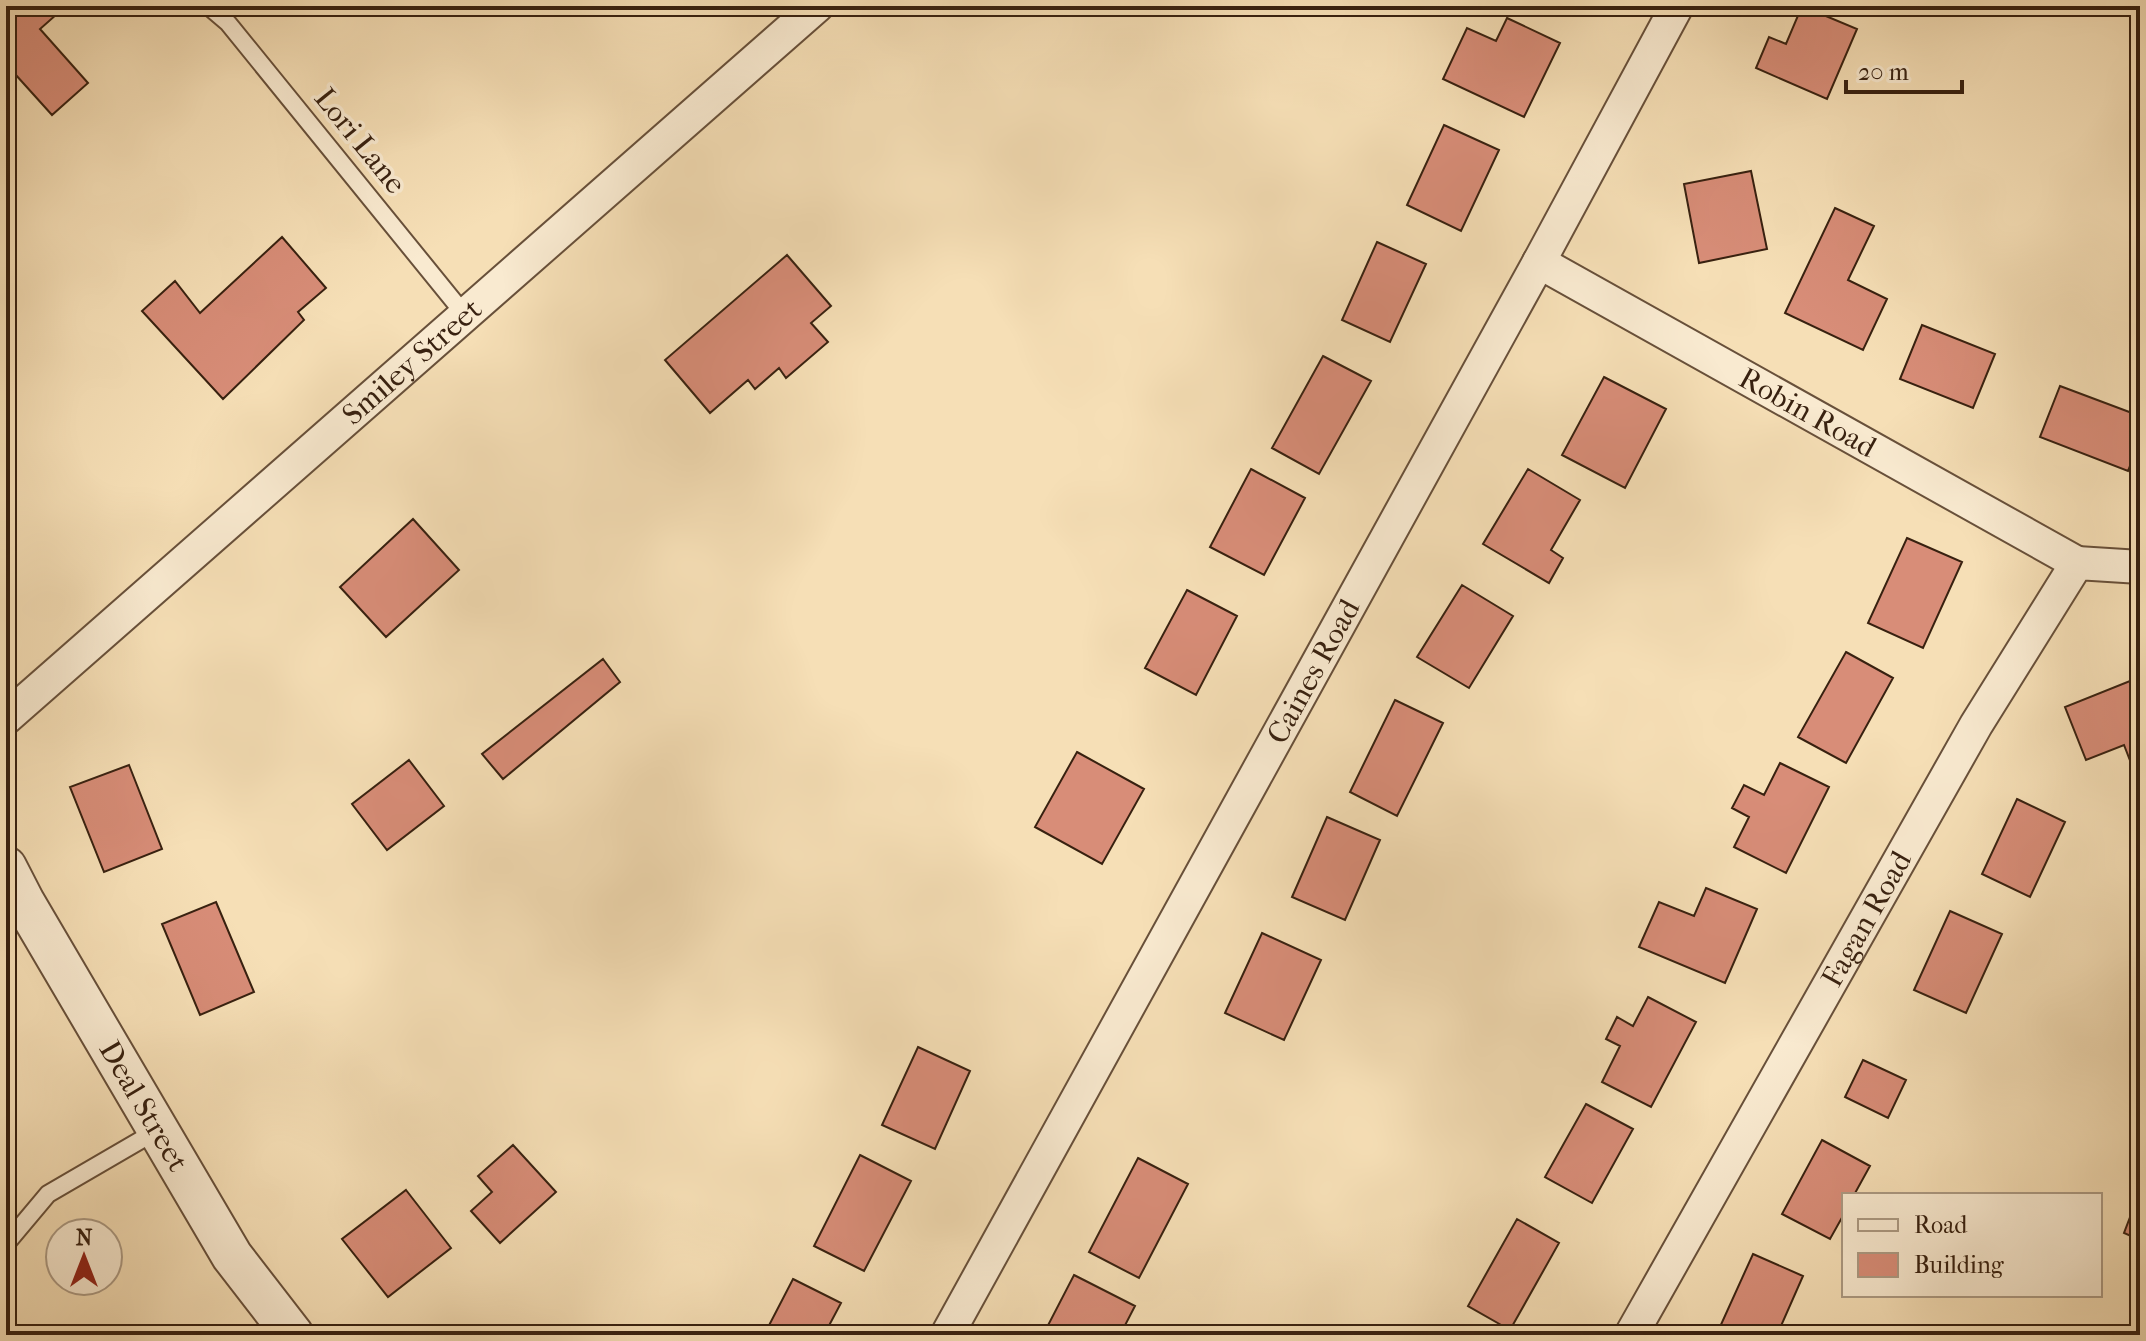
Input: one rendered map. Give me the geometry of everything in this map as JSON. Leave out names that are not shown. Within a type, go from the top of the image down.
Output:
[{"type":"street","name":"Smiley Street","points":[[6,718],[817,6]]},
{"type":"street","name":"Caines Road","points":[[947,1335],[1677,6]]},
{"type":"street","name":"Robin Road","points":[[1539,262],[2077,563]]},
{"type":"street","points":[[2077,563],[2140,567]]},
{"type":"street","name":"Fagan Road","points":[[1631,1335],[1968,739],[2077,563]]},
{"type":"street","name":"Deal Street","points":[[6,867],[232,1256],[293,1335]]},
{"type":"lane","name":"Lori Lane","points":[[208,6],[228,23],[465,315]]},
{"type":"lane","points":[[6,1244],[48,1194],[158,1130]]},
{"type":"building","points":[[6,6],[66,6],[40,29],[88,83],[52,115],[6,64]]},
{"type":"building","points":[[1802,6],[1857,29],[1827,99],[1756,68],[1769,37],[1786,44]]},
{"type":"building","points":[[1507,18],[1560,43],[1524,117],[1443,79],[1467,28],[1496,41]]},
{"type":"building","points":[[1444,125],[1499,150],[1461,231],[1407,205]]},
{"type":"building","points":[[1751,171],[1767,249],[1699,263],[1684,184]]},
{"type":"building","points":[[1835,208],[1874,226],[1848,280],[1887,299],[1863,350],[1785,313]]},
{"type":"building","points":[[282,237],[326,288],[298,312],[304,320],[223,399],[142,311],[175,281],[200,313]]},
{"type":"building","points":[[1377,242],[1426,264],[1390,342],[1342,320]]},
{"type":"building","points":[[787,255],[831,306],[811,323],[828,342],[786,378],[779,368],[755,389],[748,380],[710,413],[665,360]]},
{"type":"building","points":[[1922,325],[1995,354],[1973,408],[1900,379]]},
{"type":"building","points":[[1323,356],[1371,381],[1319,474],[1272,448]]},
{"type":"building","points":[[1604,377],[1666,409],[1625,488],[1562,455]]},
{"type":"building","points":[[2060,386],[2140,416],[2140,440],[2128,471],[2040,437]]},
{"type":"building","points":[[1251,469],[1305,498],[1264,575],[1210,547]]},
{"type":"building","points":[[1528,469],[1580,500],[1551,550],[1563,558],[1549,583],[1483,544]]},
{"type":"building","points":[[413,519],[459,570],[386,637],[340,587]]},
{"type":"building","points":[[1907,538],[1962,562],[1923,648],[1868,623]]},
{"type":"building","points":[[1462,585],[1513,616],[1469,688],[1417,657]]},
{"type":"building","points":[[1187,590],[1237,616],[1196,695],[1145,668]]},
{"type":"building","points":[[1846,652],[1893,678],[1846,763],[1798,737]]},
{"type":"building","points":[[603,659],[620,682],[503,779],[482,754]]},
{"type":"building","points":[[2140,677],[2140,760],[2131,763],[2124,745],[2086,760],[2065,707]]},
{"type":"building","points":[[1395,700],[1443,723],[1397,816],[1350,792]]},
{"type":"building","points":[[1077,752],[1144,789],[1102,864],[1035,827]]},
{"type":"building","points":[[409,760],[444,806],[387,850],[352,804]]},
{"type":"building","points":[[1780,763],[1829,787],[1786,873],[1734,847],[1749,817],[1732,808],[1744,785],[1764,795]]},
{"type":"building","points":[[129,765],[162,849],[104,872],[70,787]]},
{"type":"building","points":[[2017,799],[2065,822],[2030,897],[1982,874]]},
{"type":"building","points":[[1327,817],[1380,840],[1345,920],[1292,897]]},
{"type":"building","points":[[1706,888],[1757,909],[1725,983],[1639,947],[1659,902],[1694,916]]},
{"type":"building","points":[[216,902],[254,992],[200,1015],[162,924]]},
{"type":"building","points":[[1950,911],[2002,934],[1966,1013],[1914,990]]},
{"type":"building","points":[[1262,933],[1321,960],[1284,1040],[1225,1013]]},
{"type":"building","points":[[1648,997],[1696,1022],[1651,1107],[1602,1082],[1620,1046],[1606,1039],[1617,1017],[1633,1026]]},
{"type":"building","points":[[918,1047],[970,1071],[935,1149],[882,1125]]},
{"type":"building","points":[[1863,1060],[1906,1080],[1888,1118],[1845,1097]]},
{"type":"building","points":[[1586,1104],[1633,1129],[1592,1203],[1545,1177]]},
{"type":"building","points":[[1822,1140],[1870,1166],[1855,1193],[1842,1193],[1842,1218],[1830,1239],[1782,1214]]},
{"type":"building","points":[[513,1145],[556,1192],[500,1243],[471,1211],[492,1192],[478,1176]]},
{"type":"building","points":[[860,1155],[911,1181],[864,1271],[814,1246]]},
{"type":"building","points":[[1138,1158],[1188,1184],[1139,1278],[1089,1252]]},
{"type":"building","points":[[406,1190],[451,1248],[388,1297],[342,1239]]},
{"type":"building","points":[[2140,1191],[2140,1240],[2124,1233]]},
{"type":"building","points":[[1517,1219],[1559,1243],[1510,1330],[1468,1306]]},
{"type":"building","points":[[1753,1254],[1803,1276],[1777,1335],[1732,1335],[1719,1329]]},
{"type":"building","points":[[1074,1275],[1135,1306],[1120,1335],[1044,1333]]},
{"type":"building","points":[[793,1279],[841,1303],[824,1335],[764,1335]]}]
